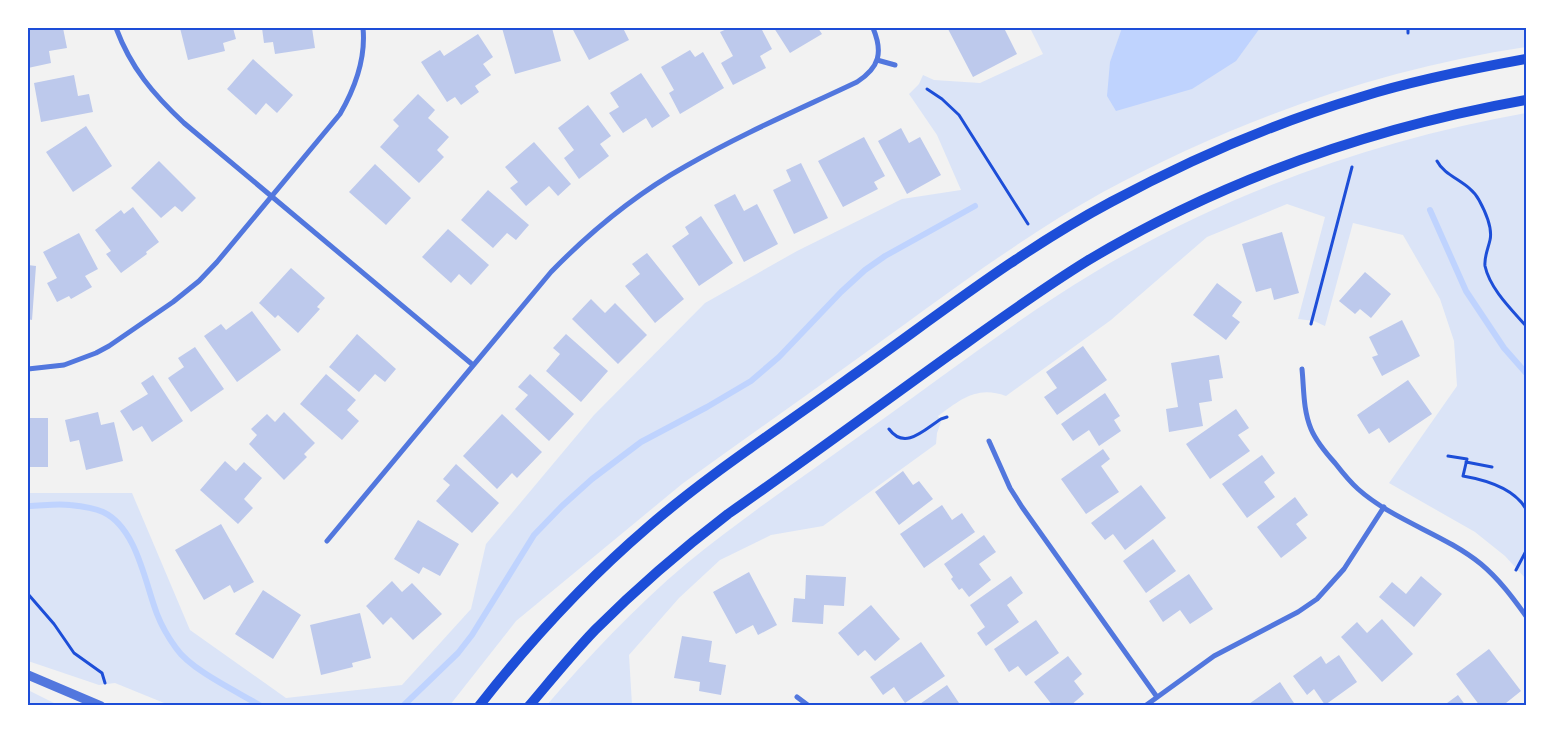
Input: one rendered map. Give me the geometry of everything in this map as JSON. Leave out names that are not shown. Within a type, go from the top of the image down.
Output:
[{"type":"main road","points":[[479,706],[550,621],[593,577],[648,527],[700,486],[802,412],[1002,269],[1059,233],[1110,202],[1237,141],[1364,96],[1474,68],[1526,60]]},
{"type":"main road","points":[[529,706],[595,630],[692,541],[986,328],[1088,260],[1196,203],[1261,174],[1319,152],[1423,121],[1526,100]]},
{"type":"street","points":[[116,28],[131,62],[162,102],[184,123],[473,365]]},
{"type":"street","points":[[28,368],[53,367],[86,358],[109,346],[165,307],[209,272],[332,125],[347,102],[360,66],[364,44],[363,28]]},
{"type":"street","points":[[327,541],[562,261],[589,235],[661,181],[710,153],[857,82],[870,71],[878,60],[879,48],[873,28]]},
{"type":"street","points":[[878,60],[895,65]]},
{"type":"street","points":[[1302,369],[1306,414],[1314,435],[1345,476],[1384,507],[1449,542],[1482,564],[1504,587],[1526,616]]},
{"type":"street","points":[[989,441],[1010,488],[1022,507],[1157,697]]},
{"type":"street","points":[[1145,706],[1214,656],[1298,612],[1316,599],[1333,583],[1344,569],[1384,507]]},
{"type":"street","points":[[28,675],[101,706]]},
{"type":"street","points":[[797,697],[809,706]]},
{"type":"path","points":[[1408,28],[1408,33]]},
{"type":"path","points":[[927,89],[959,114],[1028,224]]},
{"type":"path","points":[[1438,161],[1442,167],[1471,188],[1479,199],[1486,215],[1490,233],[1485,256],[1487,272],[1498,291],[1526,326]]},
{"type":"path","points":[[1311,324],[1352,167]]},
{"type":"path","points":[[889,429],[895,436],[905,440],[910,439],[947,417]]},
{"type":"path","points":[[1448,456],[1492,467]]},
{"type":"path","points":[[1466,462],[1463,476],[1480,479],[1496,485],[1518,498],[1526,509]]},
{"type":"path","points":[[1516,570],[1526,551]]},
{"type":"path","points":[[28,594],[54,624],[74,653],[102,673],[105,683]]},
{"type":"shaded area","points":[[1030,28],[1526,28],[1526,47],[1416,69],[1309,101],[1204,142],[1153,166],[1070,211],[973,275],[682,484],[516,621],[450,705],[169,705],[115,683],[99,685],[28,661],[28,493],[132,493],[190,630],[286,698],[402,685],[471,609],[486,544],[594,415],[705,303],[797,251],[902,199],[961,190],[937,135],[909,94],[919,84],[923,75],[934,80],[980,83],[1043,54]]},
{"type":"shaded area","points":[[1526,113],[1526,579],[1505,556],[1475,532],[1389,483],[1457,386],[1454,341],[1440,299],[1403,235],[1353,223],[1325,326],[1314,321],[1298,319],[1325,217],[1287,204],[1207,237],[1111,320],[1006,396],[996,393],[978,393],[962,400],[938,416],[941,422],[936,444],[823,526],[771,535],[720,560],[679,598],[629,655],[632,705],[546,706],[631,614],[686,564],[752,513],[978,350],[1065,290],[1145,243],[1197,217],[1304,173],[1414,138]]},
{"type":"shaded area","points":[[28,690],[58,705],[28,705]]},
{"type":"water","points":[[1122,28],[1260,28],[1236,61],[1192,89],[1116,111],[1107,96],[1110,62]]},
{"type":"building","points":[[63,28],[67,48],[49,51],[51,63],[28,68],[28,30]]},
{"type":"building","points":[[180,28],[233,28],[236,39],[223,43],[225,51],[188,60]]},
{"type":"building","points":[[262,28],[312,28],[315,48],[275,54],[273,42],[264,43]]},
{"type":"building","points":[[502,28],[552,28],[561,61],[515,74]]},
{"type":"building","points":[[572,28],[623,28],[629,40],[589,60]]},
{"type":"building","points":[[729,28],[761,28],[772,49],[760,56],[766,68],[733,85],[721,63],[733,56],[720,32]]},
{"type":"building","points":[[774,28],[818,28],[822,34],[790,53]]},
{"type":"building","points":[[1004,28],[1017,54],[973,77],[948,29]]},
{"type":"building","points":[[478,34],[493,57],[483,64],[491,75],[475,86],[479,92],[461,105],[455,97],[447,102],[421,62],[440,50],[444,56]]},
{"type":"building","points":[[690,50],[695,57],[703,52],[724,88],[680,114],[669,93],[674,90],[661,67]]},
{"type":"building","points":[[253,59],[293,95],[277,113],[266,103],[256,115],[227,89]]},
{"type":"building","points":[[641,73],[670,116],[652,128],[646,118],[623,133],[609,113],[619,107],[610,93]]},
{"type":"building","points":[[74,75],[78,96],[89,94],[93,112],[41,122],[34,83]]},
{"type":"building","points":[[418,94],[435,110],[428,118],[449,137],[437,150],[444,157],[419,183],[380,147],[399,126],[393,120]]},
{"type":"building","points":[[588,105],[611,136],[600,144],[609,156],[579,179],[564,158],[574,150],[558,128]]},
{"type":"building","points":[[86,126],[112,166],[73,192],[46,152]]},
{"type":"building","points":[[901,128],[909,143],[920,137],[941,175],[907,194],[878,141]]},
{"type":"building","points":[[864,137],[885,176],[874,182],[878,189],[843,207],[818,161]]},
{"type":"building","points":[[534,142],[571,184],[558,196],[549,186],[526,206],[510,188],[518,182],[505,167]]},
{"type":"building","points":[[159,161],[196,198],[182,212],[175,206],[161,218],[131,188]]},
{"type":"building","points":[[801,163],[828,218],[794,234],[773,190],[791,181],[786,170]]},
{"type":"building","points":[[375,164],[411,198],[386,225],[349,192]]},
{"type":"building","points":[[488,190],[529,225],[516,240],[507,233],[493,248],[461,220]]},
{"type":"building","points":[[735,194],[744,211],[757,204],[778,244],[744,262],[714,205]]},
{"type":"building","points":[[133,207],[159,242],[146,252],[147,254],[121,273],[106,254],[111,251],[95,230],[121,210],[124,214]]},
{"type":"building","points":[[701,216],[733,263],[699,286],[672,246],[689,234],[685,227]]},
{"type":"building","points":[[448,229],[489,265],[471,285],[459,274],[451,283],[422,257]]},
{"type":"building","points":[[1282,232],[1299,293],[1274,300],[1271,288],[1256,292],[1242,244]]},
{"type":"building","points":[[79,233],[98,269],[85,276],[92,287],[71,299],[69,296],[57,302],[47,283],[57,278],[43,252]]},
{"type":"building","points":[[647,253],[684,299],[655,323],[625,286],[640,274],[632,264]]},
{"type":"building","points":[[28,265],[36,266],[32,320],[28,319]]},
{"type":"building","points":[[291,268],[325,298],[317,307],[320,309],[298,333],[278,315],[275,318],[259,303]]},
{"type":"building","points":[[1365,272],[1391,294],[1371,318],[1360,309],[1355,314],[1339,301]]},
{"type":"building","points":[[1217,283],[1242,302],[1232,316],[1240,322],[1226,340],[1193,315]]},
{"type":"building","points":[[591,299],[605,313],[615,303],[647,335],[618,364],[572,319]]},
{"type":"building","points":[[252,311],[281,350],[237,382],[204,336],[221,324],[226,330]]},
{"type":"building","points":[[1402,320],[1420,356],[1382,376],[1372,357],[1378,355],[1369,337]]},
{"type":"building","points":[[357,334],[396,369],[385,382],[375,374],[359,392],[329,367]]},
{"type":"building","points":[[566,334],[608,371],[581,402],[546,371],[560,354],[553,348]]},
{"type":"building","points":[[1083,346],[1107,380],[1057,415],[1044,397],[1057,388],[1046,372]]},
{"type":"building","points":[[195,347],[224,389],[191,412],[168,378],[184,367],[178,358]]},
{"type":"building","points":[[1219,355],[1223,378],[1209,380],[1212,401],[1199,403],[1203,426],[1169,432],[1166,409],[1178,407],[1171,363]]},
{"type":"building","points":[[326,374],[356,400],[347,410],[359,421],[342,440],[300,404]]},
{"type":"building","points":[[530,374],[574,414],[549,441],[515,409],[528,395],[518,387]]},
{"type":"building","points":[[153,375],[183,421],[152,442],[142,426],[133,431],[120,411],[148,394],[141,383]]},
{"type":"building","points":[[1408,380],[1432,414],[1389,443],[1379,428],[1369,434],[1357,415]]},
{"type":"building","points":[[1105,393],[1120,416],[1114,420],[1121,431],[1099,446],[1089,430],[1073,441],[1061,424]]},
{"type":"building","points":[[1236,409],[1249,428],[1238,435],[1250,451],[1210,479],[1186,444]]},
{"type":"building","points":[[98,412],[101,425],[114,422],[123,461],[86,470],[79,440],[70,442],[65,420]]},
{"type":"building","points":[[284,412],[315,443],[304,454],[307,457],[284,480],[249,444],[257,435],[251,429],[267,414],[275,422]]},
{"type":"building","points":[[502,414],[542,452],[517,478],[512,473],[497,489],[463,456]]},
{"type":"building","points":[[30,418],[48,418],[48,467],[28,467],[28,429],[30,429]]},
{"type":"building","points":[[1103,449],[1110,459],[1101,466],[1119,492],[1086,514],[1061,479]]},
{"type":"building","points":[[1262,455],[1275,473],[1264,482],[1275,497],[1247,518],[1222,484]]},
{"type":"building","points":[[225,461],[236,471],[244,462],[262,478],[244,499],[253,508],[238,524],[200,490]]},
{"type":"building","points":[[456,464],[499,503],[472,533],[436,501],[450,485],[443,479]]},
{"type":"building","points":[[903,471],[913,485],[919,481],[933,499],[899,525],[875,492]]},
{"type":"building","points":[[1141,485],[1166,518],[1125,550],[1113,534],[1105,540],[1091,523]]},
{"type":"building","points":[[1295,497],[1308,515],[1296,524],[1307,538],[1281,558],[1257,527]]},
{"type":"building","points":[[942,505],[952,520],[962,513],[975,532],[924,568],[900,534]]},
{"type":"building","points":[[418,520],[459,544],[440,576],[423,567],[419,574],[394,559]]},
{"type":"building","points":[[221,524],[254,582],[234,593],[230,585],[204,600],[175,550]]},
{"type":"building","points":[[984,535],[996,552],[979,564],[991,580],[969,597],[962,588],[959,590],[944,564]]},
{"type":"building","points":[[1153,539],[1176,571],[1146,593],[1123,561]]},
{"type":"building","points":[[749,572],[777,625],[758,635],[753,625],[736,634],[713,592]]},
{"type":"building","points":[[1189,574],[1213,609],[1190,624],[1180,610],[1163,622],[1149,601]]},
{"type":"building","points":[[806,575],[846,577],[844,606],[824,605],[823,624],[792,622],[794,598],[805,599]]},
{"type":"building","points":[[1011,576],[1023,593],[1007,605],[1019,622],[986,646],[977,633],[985,627],[970,605]]},
{"type":"building","points":[[1421,576],[1442,594],[1414,627],[1379,597],[1392,582],[1406,594]]},
{"type":"building","points":[[392,581],[402,592],[412,583],[442,614],[413,640],[391,617],[383,625],[366,606]]},
{"type":"building","points":[[263,590],[301,615],[273,659],[235,634]]},
{"type":"building","points":[[871,605],[900,639],[875,661],[865,650],[858,656],[838,633]]},
{"type":"building","points":[[360,613],[371,658],[352,663],[353,667],[321,675],[310,625]]},
{"type":"building","points":[[1382,619],[1413,654],[1382,682],[1341,637],[1357,622],[1367,633]]},
{"type":"building","points":[[1036,620],[1059,653],[1026,676],[1018,666],[1009,672],[994,649]]},
{"type":"building","points":[[682,636],[712,641],[709,662],[726,665],[721,695],[699,691],[700,682],[674,678]]},
{"type":"building","points":[[921,642],[945,676],[905,703],[894,687],[883,695],[870,677]]},
{"type":"building","points":[[1489,649],[1521,691],[1506,703],[1508,706],[1480,706],[1456,674]]},
{"type":"building","points":[[1339,655],[1357,682],[1325,705],[1314,689],[1307,695],[1293,676],[1321,656],[1326,664]]},
{"type":"building","points":[[1068,656],[1082,674],[1074,681],[1084,694],[1070,706],[1053,706],[1034,682]]},
{"type":"building","points":[[1280,682],[1296,706],[1246,706]]},
{"type":"building","points":[[947,685],[961,706],[917,706]]},
{"type":"building","points":[[1458,695],[1466,706],[1443,706]]},
{"type":"waterway","points":[[403,706],[458,653],[472,635],[534,535],[592,479],[641,442],[751,381],[779,357],[841,292],[865,270],[885,256],[975,206]]},
{"type":"waterway","points":[[1430,210],[1466,291],[1504,348],[1526,373]]},
{"type":"waterway","points":[[28,506],[59,504],[95,509],[115,520],[132,543],[144,572],[159,619],[176,648],[203,672],[261,706]]}]
